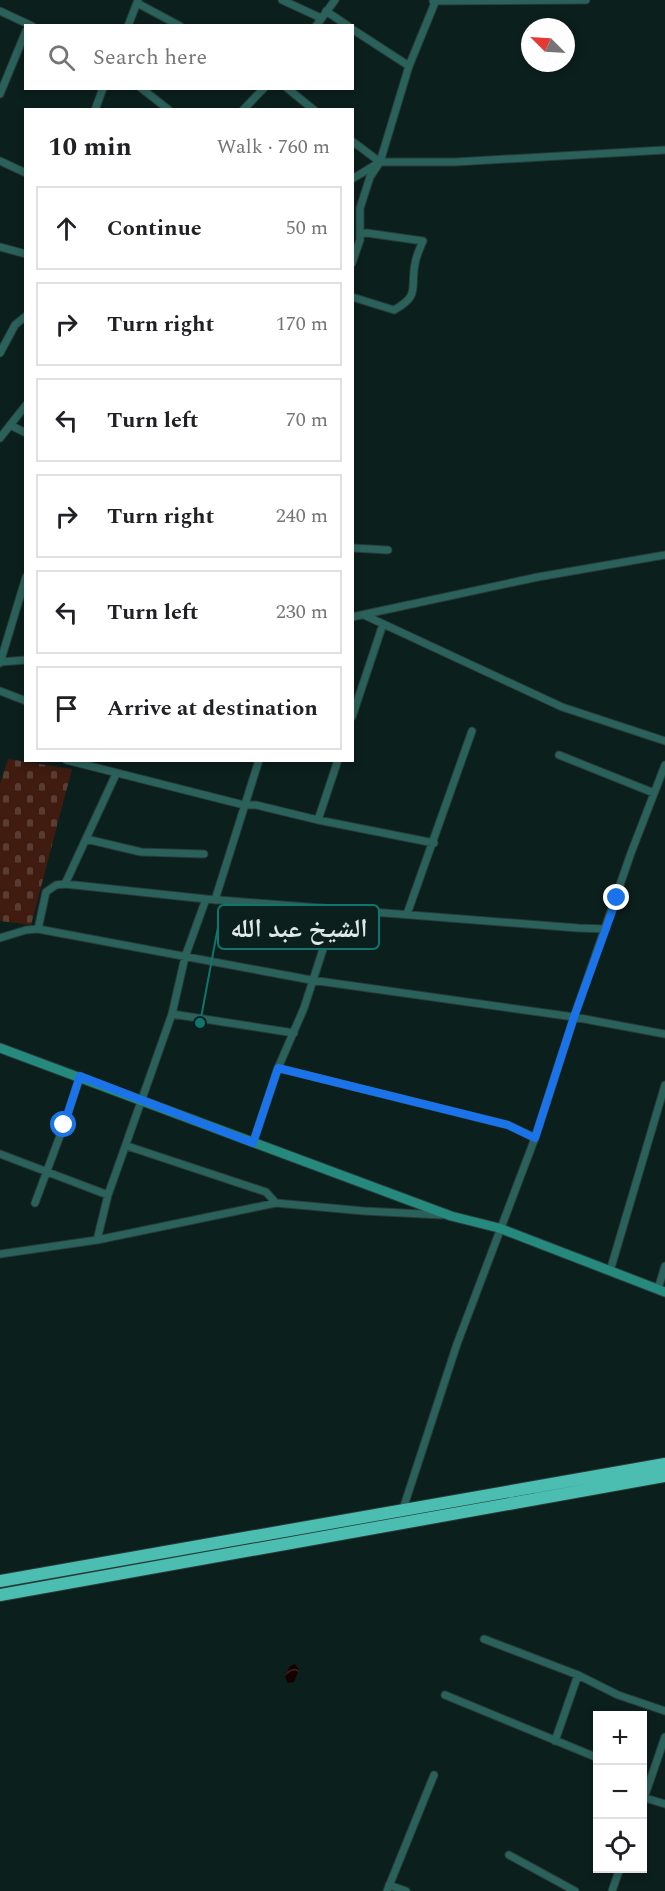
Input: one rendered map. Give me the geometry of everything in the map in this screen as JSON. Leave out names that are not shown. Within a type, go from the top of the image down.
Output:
[{"type":"highway","points":[[0,1581],[665,1464]]},
{"type":"highway","points":[[0,1595],[665,1476]]},
{"type":"street","points":[[282,0],[321,18]]},
{"type":"street","points":[[317,24],[335,0]]},
{"type":"street","points":[[354,256],[360,234],[360,208],[370,177],[380,162],[409,66],[434,0],[586,0]]},
{"type":"street","points":[[129,24],[138,2],[176,24]]},
{"type":"street","points":[[0,11],[24,25]]},
{"type":"street","points":[[326,11],[345,24]]},
{"type":"street","points":[[354,29],[409,66]]},
{"type":"street","points":[[0,93],[24,36]]},
{"type":"street","points":[[95,108],[102,90]]},
{"type":"street","points":[[144,90],[167,108]]},
{"type":"street","points":[[245,108],[262,90]]},
{"type":"street","points":[[290,90],[312,108]]},
{"type":"street","points":[[354,142],[380,162]]},
{"type":"street","points":[[354,179],[380,162],[455,162],[665,150]]},
{"type":"street","points":[[0,161],[24,172]]},
{"type":"street","points":[[354,298],[394,310],[407,302],[414,290],[415,264],[423,241],[360,234]]},
{"type":"street","points":[[0,246],[24,253]]},
{"type":"street","points":[[0,353],[15,325],[24,318]]},
{"type":"street","points":[[0,438],[24,407]]},
{"type":"street","points":[[0,423],[24,432]]},
{"type":"street","points":[[354,548],[388,549]]},
{"type":"street","points":[[354,617],[538,577],[665,555]]},
{"type":"street","points":[[24,584],[0,662],[24,660]]},
{"type":"street","points":[[364,615],[562,707],[665,741]]},
{"type":"street","points":[[354,711],[383,624]]},
{"type":"street","points":[[0,691],[24,700]]},
{"type":"street","points":[[407,914],[472,731]]},
{"type":"street","points":[[559,755],[654,793]]},
{"type":"street","points":[[73,762],[244,805],[256,805],[434,843]]},
{"type":"street","points":[[215,900],[258,762]]},
{"type":"street","points":[[318,820],[337,762]]},
{"type":"street","points":[[403,1509],[457,1344],[535,1138],[605,928],[665,765]]},
{"type":"street","points":[[65,884],[116,774]]},
{"type":"street","points":[[86,839],[141,852],[204,854]]},
{"type":"street","points":[[38,929],[46,892],[56,885],[65,884],[215,900],[578,928],[605,928]]},
{"type":"street","points":[[97,1240],[108,1195],[127,1146],[171,1014],[185,957],[206,899]]},
{"type":"street","points":[[253,1143],[278,1068],[294,1033],[336,909]]},
{"type":"street","points":[[0,938],[38,929],[311,980],[574,1017],[665,1034]]},
{"type":"street","points":[[171,1014],[294,1033]]},
{"type":"street","points":[[0,1048],[451,1216],[499,1228],[662,1290],[665,1266]]},
{"type":"street","points":[[278,1068],[508,1125],[535,1138]]},
{"type":"street","points":[[35,1203],[80,1076]]},
{"type":"street","points":[[610,1271],[665,1084]]},
{"type":"street","points":[[127,1146],[266,1192],[276,1203]]},
{"type":"street","points":[[0,1154],[108,1195]]},
{"type":"street","points":[[0,1254],[97,1240],[276,1203],[451,1216]]},
{"type":"street","points":[[484,1639],[578,1675],[618,1695],[665,1711]]},
{"type":"street","points":[[555,1741],[578,1675]]},
{"type":"street","points":[[445,1695],[593,1756]]},
{"type":"street","points":[[647,1792],[665,1737]]},
{"type":"street","points":[[406,1891],[388,1888],[434,1775]]},
{"type":"street","points":[[647,1778],[651,1780]]},
{"type":"street","points":[[647,1801],[665,1804]]},
{"type":"street","points":[[509,1855],[575,1891]]},
{"type":"street","points":[[612,1891],[619,1873]]},
{"type":"green space","points":[[8,759],[72,769],[31,925],[0,921],[0,784]]},
{"type":"water","points":[[295,1664],[299,1670],[294,1682],[288,1683],[285,1677],[290,1666]]},
{"type":"place","name":"الشيخ عبد الله","points":[[200,1023]]},
{"type":"route","points":[[64,1125],[80,1076],[253,1143],[278,1068],[508,1125],[535,1138],[574,1017],[617,898]]}]
